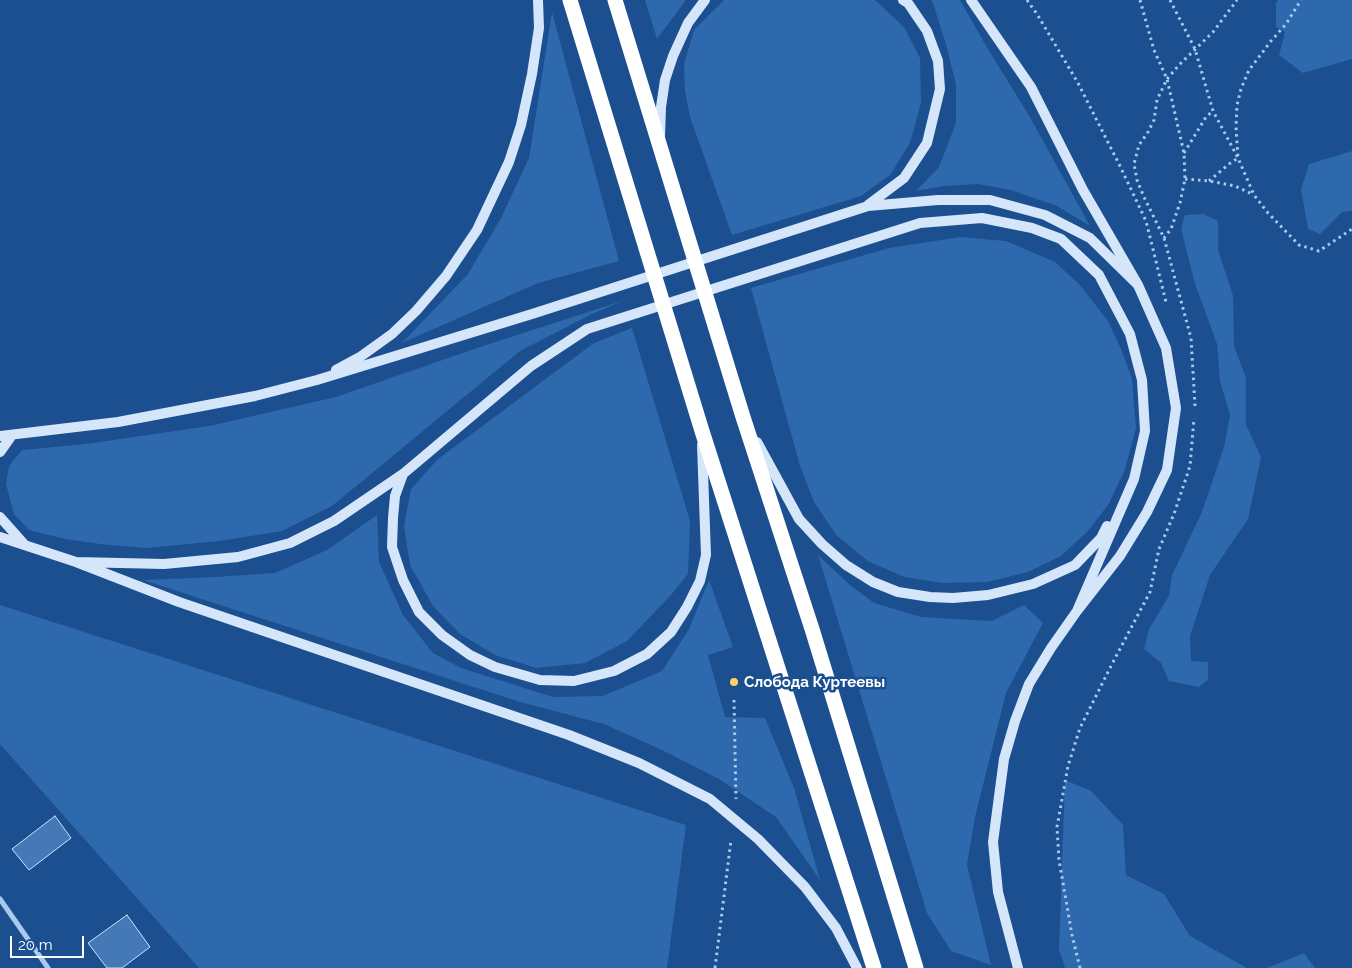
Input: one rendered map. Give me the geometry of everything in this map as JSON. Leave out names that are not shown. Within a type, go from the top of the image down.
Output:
[{"type":"highway","points":[[570,0],[685,378],[874,968]]},
{"type":"highway","points":[[614,0],[743,417],[812,629],[916,968]]},
{"type":"street","points":[[317,380],[360,357],[392,334],[416,311],[446,276],[477,230],[509,162],[521,125],[532,74],[539,28],[538,0]]},
{"type":"street","points":[[660,147],[661,107],[665,80],[673,56],[688,23],[705,0]]},
{"type":"street","points":[[868,206],[904,178],[928,143],[940,89],[938,61],[927,31],[904,0]]},
{"type":"street","points":[[971,0],[1031,87],[1084,190],[1138,285],[1166,348],[1176,408],[1167,470],[1147,512],[1129,541],[1076,611],[1029,684],[1015,721],[1004,760],[993,842],[998,892],[1018,968]]},
{"type":"street","points":[[0,436],[118,422],[255,396],[317,380],[532,314],[868,206],[938,200],[990,200],[1045,215],[1090,238],[1138,285]]},
{"type":"street","points":[[76,562],[164,564],[238,557],[290,543],[334,521],[403,474],[531,366],[588,329],[920,223],[982,218],[1032,228],[1060,240],[1099,275],[1130,334],[1142,380],[1145,431],[1134,479],[1076,611]]},
{"type":"street","points":[[743,417],[799,519],[822,544],[846,565],[873,582],[898,592],[930,597],[988,595],[1033,584],[1075,565],[1101,538],[1134,479]]},
{"type":"street","points":[[403,474],[396,496],[392,547],[403,580],[419,612],[442,635],[470,655],[495,667],[540,680],[574,681],[614,671],[647,654],[672,632],[687,607],[700,581],[706,554],[702,431]]},
{"type":"street","points":[[0,452],[12,435]]},
{"type":"street","points":[[0,517],[25,545]]},
{"type":"street","points":[[0,537],[76,562],[179,602],[569,736],[639,763],[710,799],[758,838],[805,887],[836,928],[857,968]]},
{"type":"street","points":[[0,899],[48,968]]},
{"type":"path","points":[[1027,0],[1078,83],[1146,221],[1166,298],[1166,306]]},
{"type":"path","points":[[1140,0],[1154,50],[1167,79],[1184,153],[1186,179],[1171,229],[1164,238]]},
{"type":"path","points":[[1170,0],[1195,49],[1212,111],[1238,158],[1254,195],[1280,227],[1299,245],[1320,251],[1352,230]]},
{"type":"path","points":[[1080,968],[1072,936],[1059,860],[1057,827],[1068,766],[1080,728],[1150,592],[1158,550],[1174,514],[1190,466],[1195,406],[1191,338],[1164,238],[1137,180],[1134,164],[1139,145],[1154,120],[1157,100],[1167,79],[1213,32],[1237,0]]},
{"type":"path","points":[[1238,158],[1236,127],[1237,105],[1241,88],[1249,70],[1286,24],[1301,0]]},
{"type":"path","points":[[1184,153],[1206,117],[1212,111]]},
{"type":"path","points":[[1209,181],[1238,158]]},
{"type":"path","points":[[1186,179],[1235,186],[1254,195]]},
{"type":"shaded area","points":[[645,0],[686,0],[657,39]]},
{"type":"shaded area","points":[[724,0],[875,0],[904,27],[920,58],[921,103],[910,143],[890,175],[861,196],[732,235],[690,117],[685,91],[684,64],[694,30]]},
{"type":"shaded area","points":[[931,0],[960,0],[1031,119],[1090,226],[1057,206],[1011,190],[978,184],[944,186],[916,191],[939,167],[956,123],[956,85],[947,48]]},
{"type":"shaded area","points":[[1278,0],[1352,0],[1352,59],[1303,73],[1279,55],[1285,32],[1276,27],[1276,3]]},
{"type":"shaded area","points":[[552,12],[619,261],[538,283],[402,343],[468,274],[501,218],[529,158]]},
{"type":"shaded area","points":[[1352,151],[1352,211],[1342,212],[1320,234],[1308,229],[1301,189],[1309,164]]},
{"type":"shaded area","points":[[1203,214],[1218,221],[1218,250],[1233,296],[1234,346],[1246,378],[1246,425],[1261,457],[1248,519],[1210,575],[1190,636],[1191,661],[1208,662],[1208,680],[1199,687],[1169,681],[1161,663],[1144,649],[1149,629],[1169,596],[1172,575],[1202,512],[1224,447],[1230,415],[1220,381],[1217,344],[1195,284],[1181,229],[1185,215]]},
{"type":"shaded area","points":[[960,237],[1006,241],[1055,262],[1080,285],[1108,321],[1121,349],[1132,379],[1136,428],[1124,472],[1108,505],[1088,531],[1061,556],[1028,572],[987,582],[942,583],[904,577],[868,561],[837,536],[814,502],[800,466],[751,288],[889,248]]},
{"type":"shaded area","points":[[625,300],[592,314],[520,351],[332,506],[282,531],[220,541],[146,548],[65,539],[29,530],[14,514],[6,484],[9,466],[22,450],[86,444],[209,426],[336,397],[477,348]]},
{"type":"shaded area","points":[[632,328],[690,521],[688,574],[671,595],[627,641],[585,663],[536,668],[495,655],[460,634],[433,606],[410,565],[404,526],[411,489],[438,459],[594,343]]},
{"type":"shaded area","points":[[377,515],[379,562],[403,615],[433,653],[461,668],[553,697],[603,696],[662,671],[689,629],[709,580],[733,647],[708,655],[725,717],[765,718],[794,788],[820,880],[776,817],[719,779],[662,750],[604,724],[520,702],[143,580],[275,573],[327,550]]},
{"type":"shaded area","points":[[818,555],[850,585],[874,603],[921,617],[992,621],[1024,605],[1043,623],[1006,693],[975,817],[967,865],[991,965],[951,951],[927,913]]},
{"type":"shaded area","points":[[0,605],[686,825],[667,968],[199,968],[0,744]]},
{"type":"shaded area","points":[[1065,780],[1091,791],[1123,825],[1126,875],[1164,894],[1190,936],[1247,968],[1065,968],[1059,950]]},
{"type":"shaded area","points":[[1304,953],[1315,968],[1267,968]]},
{"type":"building","points":[[55,816],[71,838],[29,870],[12,849]]},
{"type":"building","points":[[127,915],[150,947],[122,968],[107,968],[88,943]]},
{"type":"place","name":"Слобода Куртеевы","points":[[734,682]]}]
